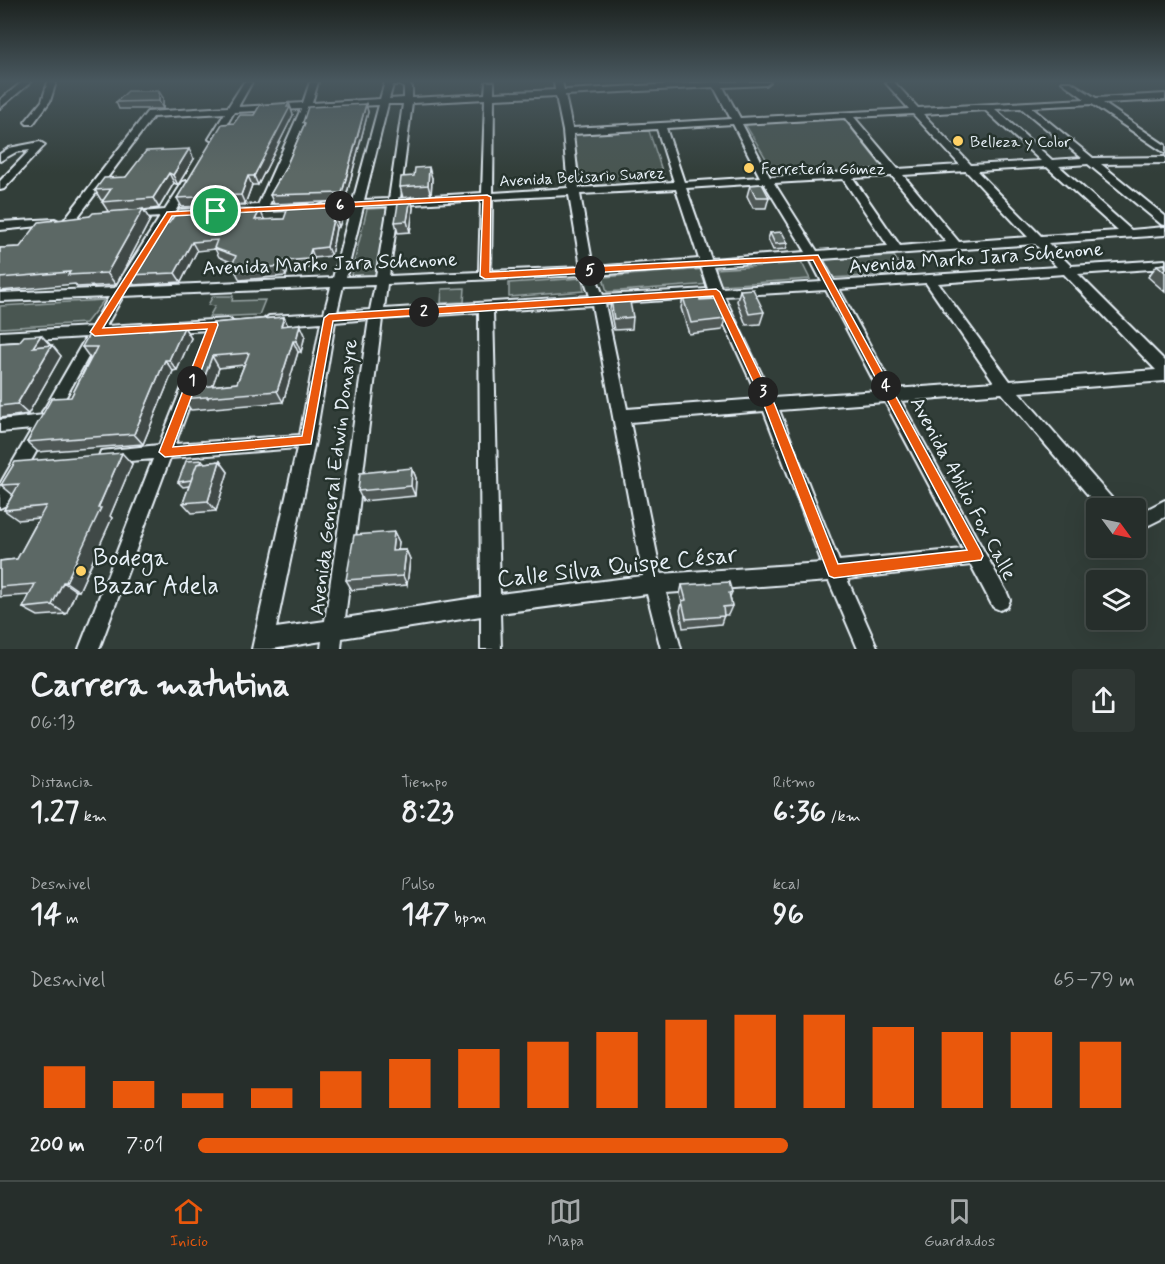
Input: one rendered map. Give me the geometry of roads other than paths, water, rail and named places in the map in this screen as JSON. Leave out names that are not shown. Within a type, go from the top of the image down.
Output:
[{"type":"street","points":[[30,122],[37,112]]},
{"type":"street","points":[[0,226],[75,220],[150,114],[185,112]]},
{"type":"street","points":[[209,148],[230,112]]},
{"type":"street","points":[[262,208],[304,112]]},
{"type":"street","name":"Avenida General Edwin Donayre","points":[[263,644],[307,441],[329,318],[381,112]]},
{"type":"street","name":"Avenida General Edwin Donayre","points":[[331,649],[376,315],[406,112]]},
{"type":"street","points":[[485,276],[489,112]]},
{"type":"street","points":[[564,112],[574,193],[588,271],[598,301],[654,584],[671,649]]},
{"type":"street","name":"Avenida Abilio Fox Calle","points":[[733,112],[768,182],[831,286],[1000,600]]},
{"type":"street","points":[[568,131],[894,112]]},
{"type":"street","points":[[917,112],[969,169],[1165,370]]},
{"type":"street","points":[[993,112],[1129,234]]},
{"type":"street","points":[[1032,112],[1165,222]]},
{"type":"street","points":[[1109,112],[1165,150]]},
{"type":"street","points":[[847,115],[955,245]]},
{"type":"street","points":[[660,125],[716,292],[770,405],[834,571],[868,649]]},
{"type":"street","points":[[0,159],[12,150],[40,145],[0,187]]},
{"type":"street","name":"Avenida Belisario Suarez","points":[[114,217],[262,208],[357,206],[1089,161],[1165,160]]},
{"type":"street","points":[[0,500],[119,291],[192,176]]},
{"type":"street","points":[[847,177],[897,250]]},
{"type":"street","name":"Avenida Marko Jara Schenone","points":[[0,297],[588,271],[1165,231]]},
{"type":"street","name":"Avenida Marko Jara Schenone","points":[[0,337],[1165,264]]},
{"type":"street","points":[[929,279],[1006,387],[1100,498]]},
{"type":"street","points":[[486,308],[491,649]]},
{"type":"street","points":[[206,346],[214,325]]},
{"type":"street","points":[[89,649],[197,367]]},
{"type":"street","points":[[621,416],[1165,375]]},
{"type":"street","points":[[0,426],[45,421]]},
{"type":"street","points":[[93,458],[307,441]]},
{"type":"street","points":[[21,463],[45,461]]},
{"type":"street","points":[[1146,518],[1165,508]]},
{"type":"street","name":"Calle Silva Quispe César","points":[[263,644],[334,629],[490,605],[654,584],[834,571],[976,556]]},
{"type":"place","name":"Belleza y Color","points":[[958,141]]},
{"type":"place","name":"Ferretería Gómez","points":[[749,168]]},
{"type":"place","name":"Bodega Bazar Adela","points":[[81,571]]}]
